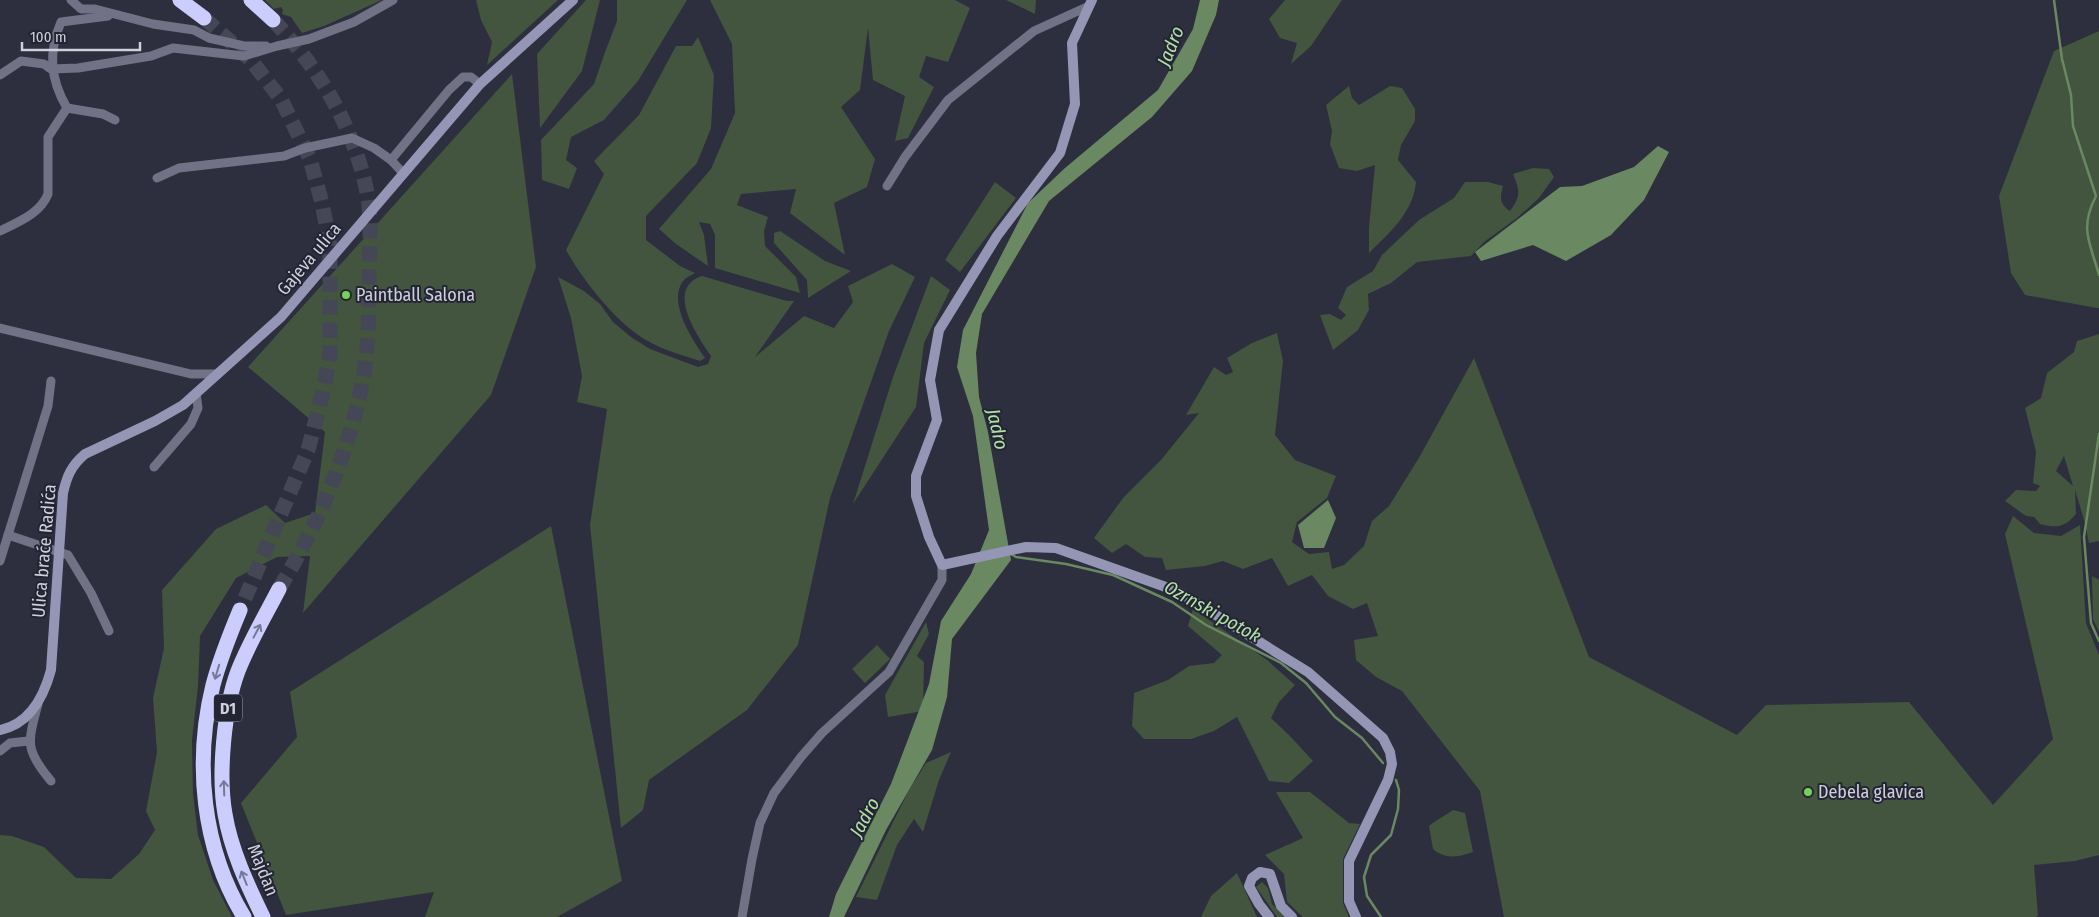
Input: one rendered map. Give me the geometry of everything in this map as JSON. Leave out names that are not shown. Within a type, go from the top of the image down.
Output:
[{"type":"highway","points":[[180,0],[204,18]]},
{"type":"highway","points":[[251,0],[273,20]]},
{"type":"highway","name":"Majdan","points":[[263,917],[243,877],[230,836],[225,813],[223,758],[229,706],[237,673],[278,589]]},
{"type":"highway","name":"Majdan","points":[[240,610],[213,685],[206,726],[203,765],[205,802],[213,844],[223,874],[244,917]]},
{"type":"street","points":[[71,0],[81,9],[96,10],[160,25],[194,30],[209,38],[244,46],[276,46]]},
{"type":"street","points":[[0,74],[21,61],[44,64],[52,69],[104,64],[151,56],[173,48],[244,56],[276,46],[309,39],[345,25],[393,0]]},
{"type":"street","name":"Gajeva ulica","points":[[218,374],[281,317],[480,84],[573,0]]},
{"type":"street","points":[[887,186],[905,157],[948,100],[1034,31],[1090,3]]},
{"type":"street","points":[[742,917],[760,823],[774,793],[822,733],[889,672],[942,580],[942,565],[929,537],[916,496],[916,476],[937,420],[930,380],[939,330],[997,236],[1060,153],[1075,104],[1072,43],[1090,3]]},
{"type":"street","points":[[115,120],[103,114],[67,108],[59,95],[52,69],[55,36],[61,22],[101,16],[134,18]]},
{"type":"street","points":[[391,160],[449,90],[463,77],[471,77],[480,84]]},
{"type":"street","points":[[0,231],[39,209],[45,202],[48,194],[48,137],[67,108]]},
{"type":"street","points":[[157,178],[179,168],[284,156],[305,148],[352,138],[374,148],[391,160],[403,173]]},
{"type":"street","points":[[0,328],[191,374],[218,374]]},
{"type":"street","name":"Ulica braće Radića","points":[[0,730],[7,729],[24,719],[38,704],[46,689],[51,670],[63,493],[67,473],[76,461],[85,454],[183,405],[218,374]]},
{"type":"street","points":[[0,561],[48,406],[51,381]]},
{"type":"street","points":[[154,466],[191,424],[198,408],[196,393]]},
{"type":"street","points":[[8,535],[68,555],[91,593],[109,631]]},
{"type":"street","points":[[942,565],[1026,547],[1056,548],[1177,591],[1308,672],[1383,738],[1390,752],[1392,764],[1388,780],[1349,861],[1349,900],[1356,917]]},
{"type":"street","points":[[38,704],[28,741],[34,757],[51,781]]},
{"type":"street","points":[[0,751],[10,743],[28,741]]},
{"type":"street","points":[[1269,917],[1258,904],[1249,886],[1252,878],[1260,872],[1270,874],[1280,906],[1292,917]]},
{"type":"shaded area","points":[[265,0],[382,0],[324,26],[302,33],[291,17],[282,14],[283,10],[281,7],[274,9]]},
{"type":"shaded area","points":[[476,0],[558,0],[487,65],[492,42],[481,20]]},
{"type":"shaded area","points":[[586,0],[600,0],[582,71],[540,128],[537,54]]},
{"type":"shaded area","points":[[617,0],[687,0],[638,81],[604,120],[571,137],[566,160],[577,168],[569,189],[542,180],[541,140],[594,84],[617,21]]},
{"type":"shaded area","points":[[710,0],[955,0],[970,8],[948,62],[926,56],[919,77],[934,87],[908,138],[895,141],[905,96],[873,80],[868,28],[860,90],[841,107],[875,159],[867,187],[834,203],[845,255],[790,213],[796,189],[741,194],[737,205],[768,217],[764,231],[765,246],[796,277],[800,293],[715,268],[715,235],[710,224],[699,222],[704,235],[708,266],[676,244],[659,229],[711,169],[735,113],[732,44]]},
{"type":"shaded area","points":[[1006,0],[1036,0],[1035,14]]},
{"type":"shaded area","name":"Jadro","points":[[1200,0],[1219,0],[1216,15],[1192,71],[1152,117],[1049,201],[982,314],[976,353],[979,397],[988,432],[1011,560],[952,639],[947,697],[932,750],[886,830],[844,917],[829,917],[836,894],[891,784],[929,684],[941,621],[971,574],[989,530],[973,416],[957,367],[963,330],[1028,203],[1065,168],[1158,90],[1193,29]]},
{"type":"shaded area","points":[[1285,0],[1342,0],[1311,46],[1291,64],[1297,43],[1280,38],[1269,19]]},
{"type":"shaded area","points":[[2099,31],[2099,308],[2097,308],[2025,295],[2011,273],[1999,196],[2054,51]]},
{"type":"shaded area","points":[[698,37],[714,75],[711,128],[697,163],[646,216],[646,240],[680,266],[695,273],[685,279],[680,288],[678,298],[683,320],[705,358],[700,361],[659,347],[635,333],[601,300],[566,250],[604,174],[594,161],[639,115],[676,46],[692,46]]},
{"type":"shaded area","points":[[512,74],[536,267],[491,395],[303,613],[310,556],[277,557],[236,578],[200,636],[198,686],[192,740],[193,794],[198,835],[213,880],[232,917],[0,917],[0,835],[12,836],[44,847],[76,878],[111,879],[139,854],[155,830],[146,811],[157,752],[153,698],[164,648],[162,590],[216,529],[266,505],[285,523],[315,513],[325,432],[248,367]]},
{"type":"shaded area","points":[[1349,86],[1352,98],[1359,105],[1390,86],[1402,88],[1415,109],[1415,121],[1401,145],[1398,160],[1416,182],[1414,193],[1405,213],[1399,221],[1369,253],[1369,227],[1375,165],[1357,171],[1339,168],[1330,144],[1332,131],[1326,105]]},
{"type":"shaded area","points":[[1658,146],[1669,152],[1644,200],[1611,235],[1566,261],[1533,245],[1481,261],[1475,252],[1560,187],[1582,186],[1634,167]]},
{"type":"shaded area","points":[[1533,168],[1549,169],[1554,177],[1539,198],[1517,218],[1484,242],[1471,256],[1417,262],[1391,283],[1368,294],[1369,310],[1358,330],[1333,350],[1320,315],[1330,314],[1341,320],[1346,315],[1338,308],[1347,287],[1373,271],[1382,255],[1419,220],[1454,198],[1465,182],[1488,182],[1503,186],[1501,200],[1510,211],[1518,197],[1517,185],[1513,174]]},
{"type":"shaded area","points":[[995,182],[1016,198],[960,272],[945,260]]},
{"type":"shaded area","points":[[780,231],[825,261],[851,271],[808,298],[807,280],[774,243],[774,233]]},
{"type":"shaded area","points":[[892,264],[915,277],[889,331],[830,498],[798,645],[747,710],[649,780],[643,810],[621,828],[590,525],[607,409],[577,402],[582,376],[571,318],[558,277],[584,291],[600,304],[613,322],[631,337],[650,349],[698,367],[708,364],[711,356],[692,326],[685,302],[686,291],[691,282],[702,276],[787,301],[794,301],[755,357],[804,316],[834,328],[853,302],[848,286]]},
{"type":"shaded area","points":[[931,276],[950,290],[924,343],[916,407],[853,504],[893,377]]},
{"type":"shaded area","points":[[1277,333],[1283,361],[1275,435],[1295,460],[1336,476],[1327,498],[1297,522],[1292,542],[1309,554],[1329,552],[1332,569],[1344,565],[1364,546],[1372,521],[1389,506],[1420,456],[1474,358],[1589,657],[1737,735],[1766,705],[1909,702],[1993,805],[2053,739],[2005,534],[2013,516],[2034,533],[2061,536],[2080,525],[2086,623],[2099,655],[2099,855],[2075,861],[2034,865],[2038,915],[2036,917],[1504,917],[1480,791],[1402,691],[1376,677],[1356,660],[1354,640],[1378,636],[1367,603],[1353,609],[1328,596],[1312,575],[1288,586],[1272,558],[1243,569],[1223,561],[1205,566],[1166,570],[1162,558],[1145,557],[1126,544],[1112,553],[1094,538],[1123,498],[1161,460],[1199,413],[1186,415],[1214,367],[1226,375],[1233,372],[1227,358],[1252,343]]},
{"type":"shaded area","points":[[2099,334],[2099,541],[2089,543],[2075,490],[2076,514],[2068,522],[2060,526],[2040,524],[2034,517],[2026,516],[2005,501],[2016,490],[2036,491],[2040,486],[2033,483],[2036,452],[2025,408],[2041,398],[2047,373],[2074,352],[2077,341]],"holes":[[[2064,456],[2073,486],[2056,471]]]},
{"type":"shaded area","points":[[1328,500],[1336,518],[1324,548],[1304,548],[1298,525]]},
{"type":"shaded area","points":[[551,526],[622,881],[557,917],[425,917],[434,892],[286,915],[241,803],[297,737],[290,692]]},
{"type":"shaded area","points":[[2092,576],[2099,580],[2099,632],[2093,619]]},
{"type":"shaded area","points":[[1193,609],[1267,660],[1295,685],[1279,702],[1271,718],[1313,761],[1289,783],[1269,781],[1237,717],[1214,731],[1191,739],[1144,739],[1132,726],[1134,693],[1168,680],[1189,666],[1214,663],[1222,655],[1188,626]]},
{"type":"shaded area","points":[[926,622],[929,634],[917,656],[924,662],[923,711],[888,717],[885,695]]},
{"type":"shaded area","points":[[877,645],[890,659],[865,683],[852,669]]},
{"type":"shaded area","points":[[951,752],[939,780],[923,832],[914,819],[897,845],[877,900],[856,897],[909,790],[926,763]]},
{"type":"shaded area","points":[[1276,792],[1310,792],[1349,823],[1360,824],[1343,859],[1343,903],[1349,917],[1303,917],[1287,902],[1284,874],[1265,855],[1303,838]]},
{"type":"shaded area","points":[[1453,810],[1465,813],[1473,852],[1447,856],[1433,849],[1429,826]]},
{"type":"shaded area","points":[[1237,873],[1257,917],[1201,917],[1211,896]]},
{"type":"shaded area","points":[[1262,882],[1268,888],[1272,904],[1285,917],[1277,917],[1256,887]]},
{"type":"waterway","points":[[2054,0],[2062,59],[2071,95],[2073,126],[2096,196],[2088,218],[2087,227],[2099,275]]},
{"type":"waterway","points":[[2099,434],[2084,537],[2091,623],[2099,641]]},
{"type":"waterway","name":"Ozrnski potok","points":[[1011,554],[1016,557],[1066,564],[1113,575],[1172,602],[1206,625],[1281,663],[1306,683],[1335,717],[1362,738],[1383,763]]},
{"type":"waterway","name":"Ozrnski potok","points":[[1381,917],[1367,896],[1364,877],[1371,855],[1391,835],[1398,809],[1399,790],[1396,780]]},
{"type":"tunnel","points":[[204,18],[250,59],[281,99],[310,159],[322,203],[330,245],[330,355],[322,396],[308,450],[240,610]]},
{"type":"tunnel","points":[[273,20],[321,80],[345,125],[355,148],[362,173],[368,198],[370,229],[369,315],[366,361],[351,429],[332,485],[294,564],[279,589]]},
{"type":"place","name":"Paintball Salona","points":[[346,295]]},
{"type":"place","name":"Debela glavica","points":[[1808,792]]}]
